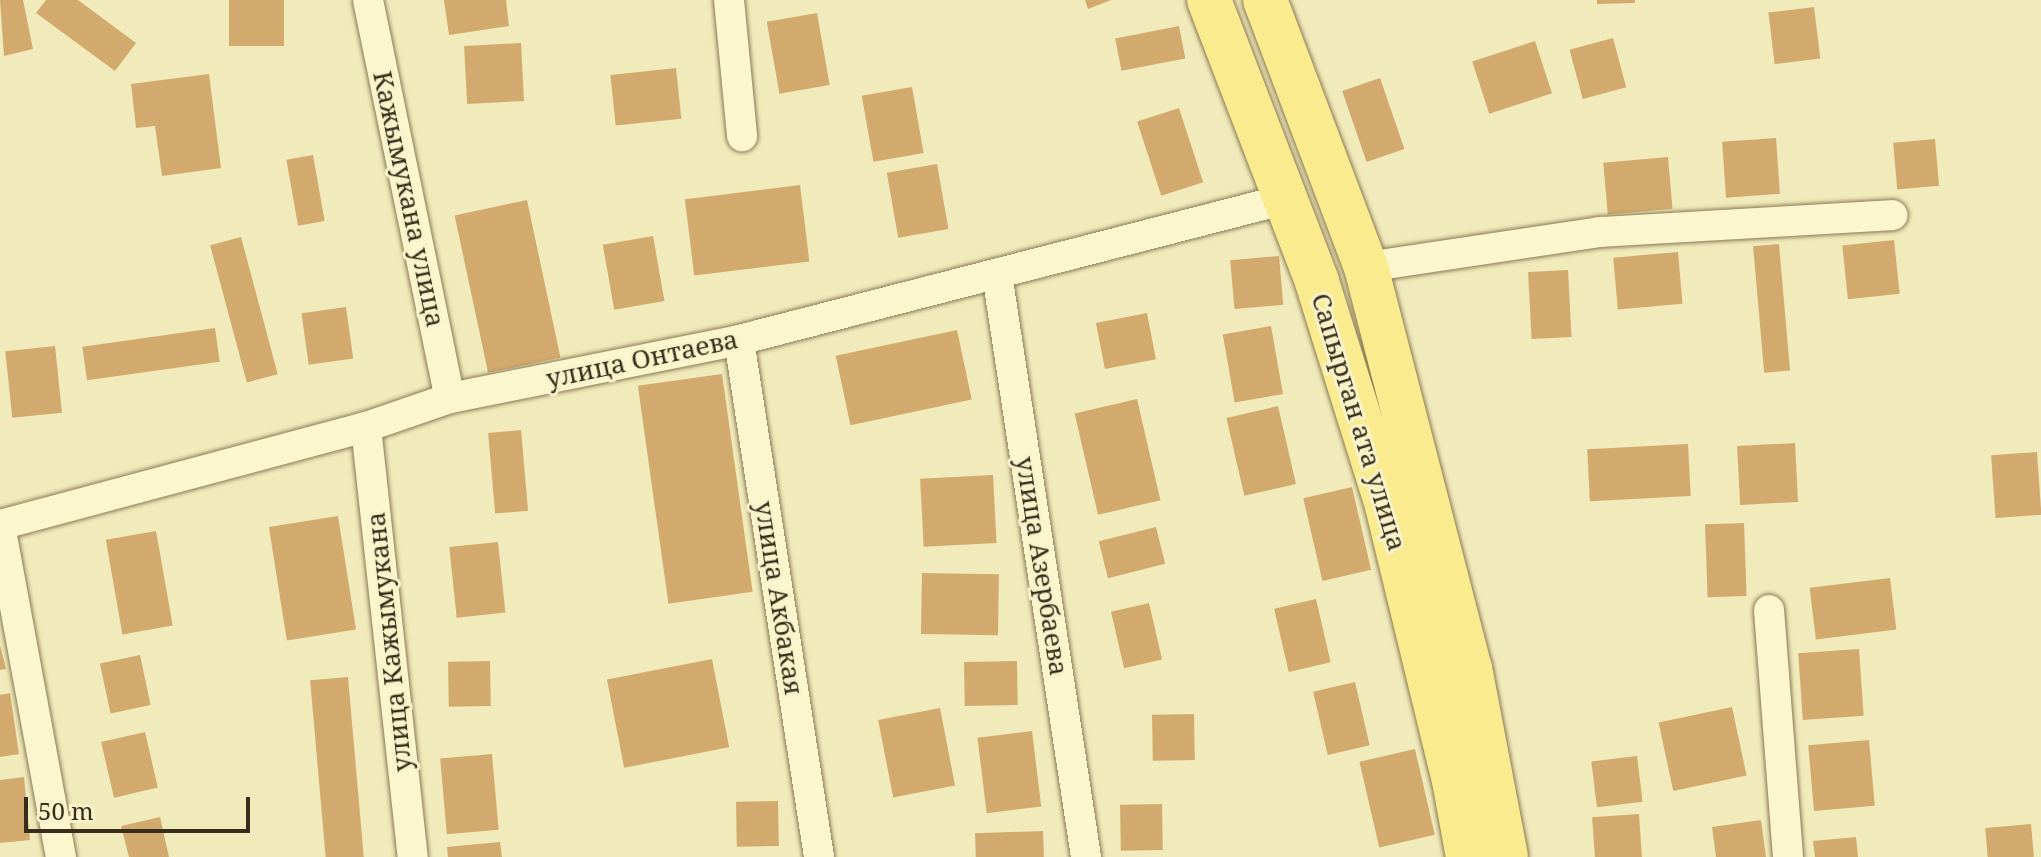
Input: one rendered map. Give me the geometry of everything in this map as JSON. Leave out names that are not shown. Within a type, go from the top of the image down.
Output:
[{"type":"main road","name":"Сапырган ата улица","points":[[1209,0],[1286,199],[1387,506],[1454,780],[1468,857]]},
{"type":"main road","name":"Сапырган ата улица","points":[[1265,0],[1366,267],[1470,668],[1506,857]]},
{"type":"street","name":"Кажымукана улица","points":[[368,0],[450,398]]},
{"type":"street","points":[[729,0],[742,136]]},
{"type":"street","name":"улица Онтаева","points":[[0,525],[366,427],[450,398],[739,340],[1286,199]]},
{"type":"street","points":[[1366,267],[1600,232],[1893,215]]},
{"type":"street","name":"улица Азербаева","points":[[997,274],[1086,857]]},
{"type":"street","name":"улица Акбакая","points":[[739,340],[819,857]]},
{"type":"street","name":"улица Кажымукана","points":[[366,427],[413,857]]},
{"type":"street","points":[[0,525],[61,857]]},
{"type":"street","points":[[1769,610],[1788,857]]},
{"type":"building","points":[[0,0],[23,0],[33,49],[4,56]]},
{"type":"building","points":[[46,0],[78,0],[136,43],[115,71],[36,13]]},
{"type":"building","points":[[229,0],[284,0],[284,46],[229,46]]},
{"type":"building","points":[[444,0],[506,0],[509,26],[449,35]]},
{"type":"building","points":[[1085,0],[1111,0],[1088,9]]},
{"type":"building","points":[[1597,0],[1635,0],[1635,3],[1597,4]]},
{"type":"building","points":[[1814,7],[1820,59],[1775,64],[1768,13]]},
{"type":"building","points":[[817,13],[830,85],[779,94],[767,22]]},
{"type":"building","points":[[1179,26],[1185,58],[1121,71],[1115,38]]},
{"type":"building","points":[[1613,38],[1626,87],[1583,99],[1570,50]]},
{"type":"building","points":[[1535,41],[1552,93],[1489,114],[1472,61]]},
{"type":"building","points":[[521,43],[524,101],[467,104],[464,46]]},
{"type":"building","points":[[676,68],[681,119],[616,126],[610,75]]},
{"type":"building","points":[[209,74],[221,168],[162,176],[155,126],[136,128],[131,84]]},
{"type":"building","points":[[1380,78],[1404,149],[1367,162],[1342,91]]},
{"type":"building","points":[[912,87],[924,153],[873,162],[862,96]]},
{"type":"building","points":[[1179,108],[1203,182],[1161,196],[1137,122]]},
{"type":"building","points":[[1776,138],[1780,194],[1726,198],[1722,142]]},
{"type":"building","points":[[1935,139],[1939,186],[1897,189],[1893,143]]},
{"type":"building","points":[[313,155],[325,221],[298,226],[286,160]]},
{"type":"building","points":[[1668,157],[1673,209],[1608,214],[1603,163]]},
{"type":"building","points":[[937,164],[948,229],[898,238],[887,173]]},
{"type":"building","points":[[800,185],[809,261],[694,276],[685,199]]},
{"type":"building","points":[[527,200],[560,357],[488,373],[455,215]]},
{"type":"building","points":[[653,236],[664,301],[614,310],[603,245]]},
{"type":"building","points":[[241,237],[278,374],[247,382],[210,245]]},
{"type":"building","points":[[1894,240],[1900,294],[1848,299],[1842,245]]},
{"type":"building","points":[[1779,244],[1790,371],[1764,373],[1753,246]]},
{"type":"building","points":[[1678,252],[1683,304],[1618,309],[1613,258]]},
{"type":"building","points":[[1279,256],[1283,305],[1234,309],[1230,260]]},
{"type":"building","points":[[1568,270],[1572,337],[1532,339],[1528,272]]},
{"type":"building","points":[[346,307],[353,358],[309,365],[301,313]]},
{"type":"building","points":[[1147,313],[1156,359],[1105,369],[1096,323]]},
{"type":"building","points":[[1271,326],[1283,394],[1235,402],[1223,335]]},
{"type":"building","points":[[215,328],[220,362],[87,380],[82,347]]},
{"type":"building","points":[[957,330],[972,399],[850,425],[836,356]]},
{"type":"building","points":[[55,346],[62,413],[12,418],[5,351]]},
{"type":"building","points":[[722,374],[753,592],[668,604],[638,386]]},
{"type":"building","points":[[1137,399],[1160,500],[1098,515],[1075,413]]},
{"type":"building","points":[[1278,406],[1296,484],[1244,496],[1226,418]]},
{"type":"building","points":[[521,430],[528,511],[495,514],[488,433]]},
{"type":"building","points":[[1795,443],[1798,502],[1740,505],[1737,446]]},
{"type":"building","points":[[1688,444],[1691,496],[1590,501],[1587,449]]},
{"type":"building","points":[[2037,452],[2041,515],[1996,518],[1991,455]]},
{"type":"building","points":[[993,475],[997,543],[924,547],[920,479]]},
{"type":"building","points":[[1352,487],[1371,570],[1322,581],[1303,498]]},
{"type":"building","points":[[338,516],[356,630],[287,641],[269,527]]},
{"type":"building","points":[[1744,523],[1747,596],[1708,597],[1705,524]]},
{"type":"building","points":[[1156,527],[1165,564],[1108,578],[1099,541]]},
{"type":"building","points":[[156,531],[173,626],[122,634],[106,540]]},
{"type":"building","points":[[498,542],[505,613],[457,618],[449,547]]},
{"type":"building","points":[[922,573],[999,574],[998,635],[921,634]]},
{"type":"building","points":[[1890,578],[1896,630],[1816,639],[1810,588]]},
{"type":"building","points":[[1316,599],[1331,662],[1289,672],[1274,609]]},
{"type":"building","points":[[1149,603],[1162,660],[1124,668],[1111,612]]},
{"type":"building","points":[[0,645],[6,669],[0,670]]},
{"type":"building","points":[[1859,649],[1864,716],[1803,720],[1798,653]]},
{"type":"building","points":[[140,655],[151,705],[110,713],[100,664]]},
{"type":"building","points":[[712,659],[729,747],[624,768],[607,679]]},
{"type":"building","points":[[490,661],[491,706],[449,707],[448,662]]},
{"type":"building","points":[[1017,661],[1018,705],[965,706],[964,662]]},
{"type":"building","points":[[348,677],[364,857],[326,857],[310,680]]},
{"type":"building","points":[[1355,682],[1370,745],[1328,755],[1313,692]]},
{"type":"building","points":[[10,693],[19,754],[0,757],[0,695]]},
{"type":"building","points":[[1732,707],[1747,775],[1673,791],[1659,723]]},
{"type":"building","points":[[940,708],[955,786],[893,798],[878,720]]},
{"type":"building","points":[[1194,714],[1195,760],[1153,761],[1152,715]]},
{"type":"building","points":[[1032,731],[1041,806],[987,813],[977,738]]},
{"type":"building","points":[[145,732],[158,788],[114,798],[101,742]]},
{"type":"building","points":[[1869,740],[1875,806],[1814,811],[1808,745]]},
{"type":"building","points":[[1415,749],[1435,835],[1379,848],[1359,762]]},
{"type":"building","points":[[492,754],[499,830],[447,834],[440,759]]},
{"type":"building","points":[[1637,756],[1643,802],[1597,807],[1591,762]]},
{"type":"building","points":[[24,777],[30,840],[0,843],[0,780]]},
{"type":"building","points":[[778,801],[779,846],[737,847],[736,802]]},
{"type":"building","points":[[1162,804],[1163,850],[1121,851],[1120,805]]},
{"type":"building","points":[[1639,814],[1642,857],[1595,857],[1592,817]]},
{"type":"building","points":[[160,817],[169,857],[129,857],[121,826]]},
{"type":"building","points":[[1761,820],[1766,857],[1716,857],[1712,827]]},
{"type":"building","points":[[2031,824],[2034,857],[1988,857],[1985,828]]},
{"type":"building","points":[[1043,831],[1044,857],[976,857],[975,833]]},
{"type":"building","points":[[1856,837],[1858,857],[1815,857],[1813,841]]},
{"type":"building","points":[[500,842],[502,857],[448,857],[447,847]]}]
